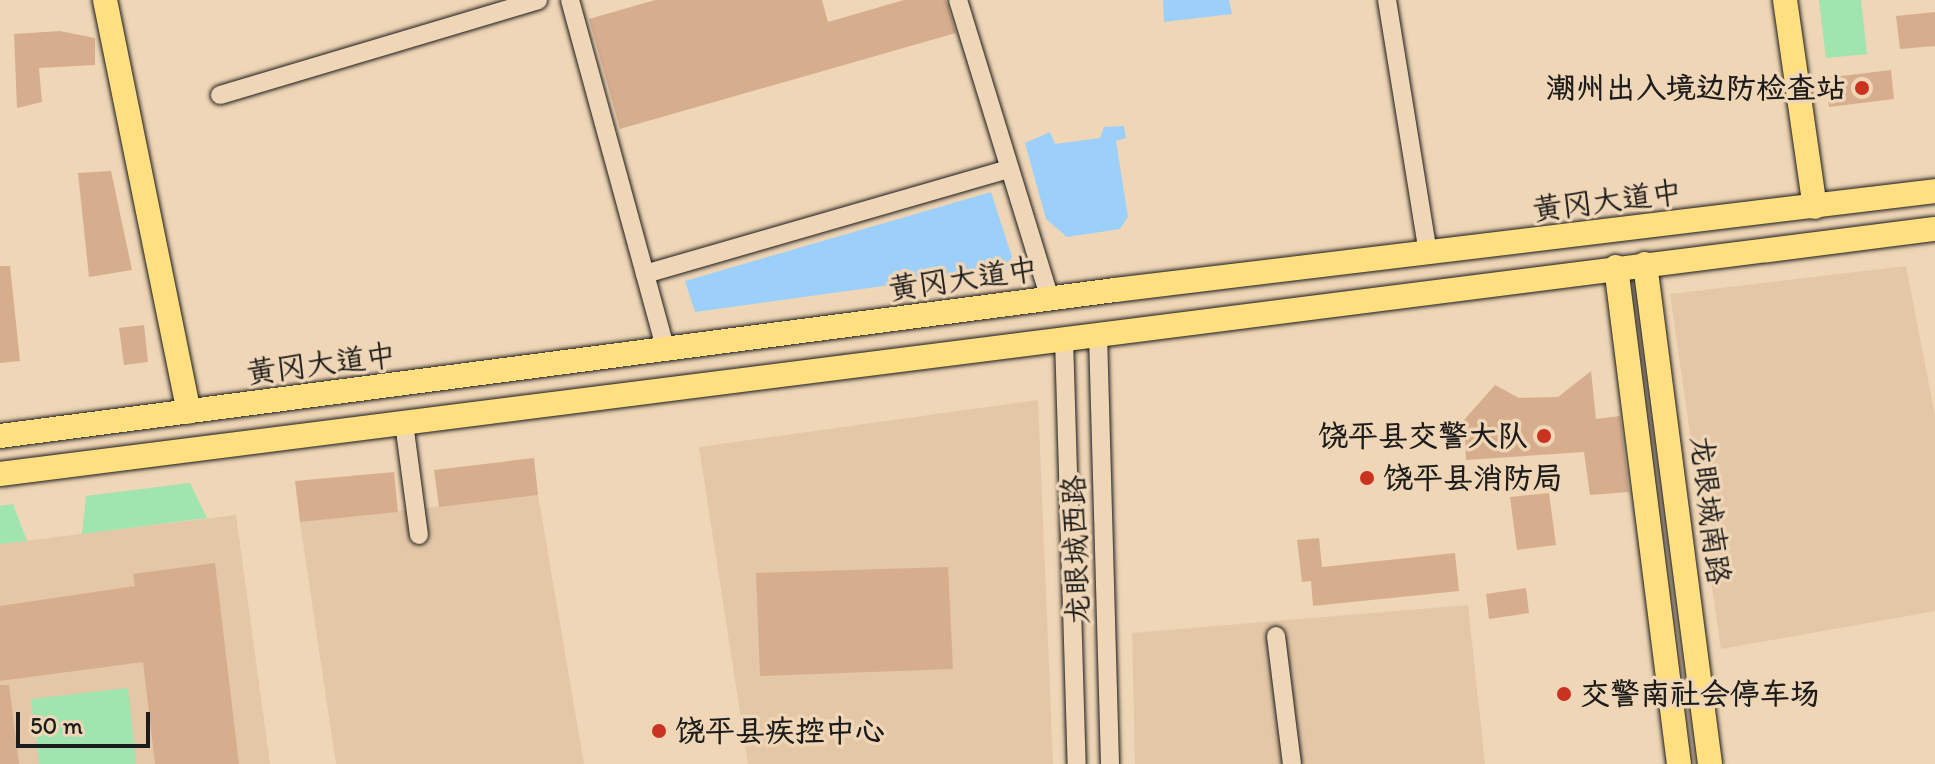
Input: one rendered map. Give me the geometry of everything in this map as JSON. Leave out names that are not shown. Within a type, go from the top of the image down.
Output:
[{"type":"main road","points":[[105,0],[189,412]]},
{"type":"main road","points":[[1785,0],[1815,207]]},
{"type":"main road","name":"黄冈大道中","points":[[0,436],[666,352],[1055,298],[1935,191]]},
{"type":"main road","points":[[0,474],[1935,229]]},
{"type":"main road","points":[[1379,260],[1384,298]]},
{"type":"main road","name":"龙眼城南路","points":[[1645,264],[1710,764]]},
{"type":"main road","name":"龙眼城南路","points":[[1616,267],[1679,764]]},
{"type":"main road","points":[[1055,298],[1064,338]]},
{"type":"main road","points":[[666,352],[670,389]]},
{"type":"main road","points":[[235,406],[240,444]]},
{"type":"street","points":[[220,95],[538,0]]},
{"type":"street","points":[[570,0],[666,352]]},
{"type":"street","points":[[958,0],[1008,169],[1055,298]]},
{"type":"street","points":[[1387,0],[1428,254]]},
{"type":"street","points":[[645,274],[1008,169]]},
{"type":"street","name":"龙眼城西路","points":[[1098,334],[1110,764]]},
{"type":"street","name":"龙眼城西路","points":[[1064,338],[1077,764]]},
{"type":"street","points":[[404,423],[419,535]]},
{"type":"street","points":[[1276,636],[1292,764]]},
{"type":"shaded area","points":[[1906,266],[1935,416],[1935,611],[1721,649],[1670,294]]},
{"type":"shaded area","points":[[1038,400],[1053,764],[748,764],[699,447]]},
{"type":"shaded area","points":[[538,495],[584,764],[336,764],[300,522]]},
{"type":"shaded area","points":[[236,515],[270,764],[0,764],[0,544]]},
{"type":"shaded area","points":[[1468,605],[1485,764],[1135,764],[1132,633]]},
{"type":"green space","points":[[1819,0],[1861,0],[1867,54],[1826,58]]},
{"type":"green space","points":[[190,483],[207,518],[82,534],[86,496]]},
{"type":"green space","points":[[13,504],[27,541],[0,544],[0,506]]},
{"type":"green space","points":[[128,688],[136,764],[39,764],[31,699]]},
{"type":"water","points":[[1163,0],[1229,0],[1232,14],[1164,22]]},
{"type":"water","points":[[1124,126],[1126,138],[1116,141],[1128,217],[1120,229],[1067,237],[1046,219],[1025,143],[1050,132],[1055,144],[1100,138],[1104,127]]},
{"type":"water","points":[[991,192],[1012,257],[1006,269],[695,312],[685,281]]},
{"type":"building","points":[[655,0],[822,0],[828,22],[904,0],[946,0],[956,33],[620,129],[589,19]]},
{"type":"building","points":[[1935,12],[1935,46],[1900,49],[1896,16]]},
{"type":"building","points":[[60,31],[95,38],[95,65],[39,68],[42,102],[17,108],[14,34]]},
{"type":"building","points":[[1891,70],[1894,99],[1829,107],[1825,78]]},
{"type":"building","points":[[111,171],[132,270],[89,277],[78,173]]},
{"type":"building","points":[[0,266],[10,266],[20,361],[0,363]]},
{"type":"building","points":[[144,325],[148,362],[124,365],[119,328]]},
{"type":"building","name":"饶平县交警大队","points":[[1591,371],[1596,419],[1620,416],[1629,492],[1590,495],[1584,452],[1466,460],[1464,420],[1495,385],[1519,398],[1558,397]]},
{"type":"building","points":[[534,458],[538,495],[439,507],[434,470]]},
{"type":"building","points":[[394,472],[398,512],[300,522],[295,481]]},
{"type":"building","points":[[1549,493],[1556,545],[1517,550],[1510,497]]},
{"type":"building","points":[[1319,538],[1322,567],[1455,553],[1459,591],[1313,606],[1311,581],[1302,582],[1297,540]]},
{"type":"building","points":[[215,563],[239,764],[155,764],[143,662],[0,681],[0,606],[135,586],[133,574]]},
{"type":"building","points":[[948,567],[953,669],[760,676],[756,573]]},
{"type":"building","points":[[1526,588],[1529,613],[1489,619],[1486,594]]},
{"type":"building","points":[[0,685],[9,685],[19,764],[0,764]]},
{"type":"place","name":"潮州出入境边防检查站","points":[[1862,88]]},
{"type":"place","name":"饶平县交警大队","points":[[1544,436]]},
{"type":"place","name":"饶平县消防局","points":[[1367,478]]},
{"type":"place","name":"交警南社会停车场","points":[[1564,694]]},
{"type":"place","name":"饶平县疾控中心","points":[[659,731]]}]
